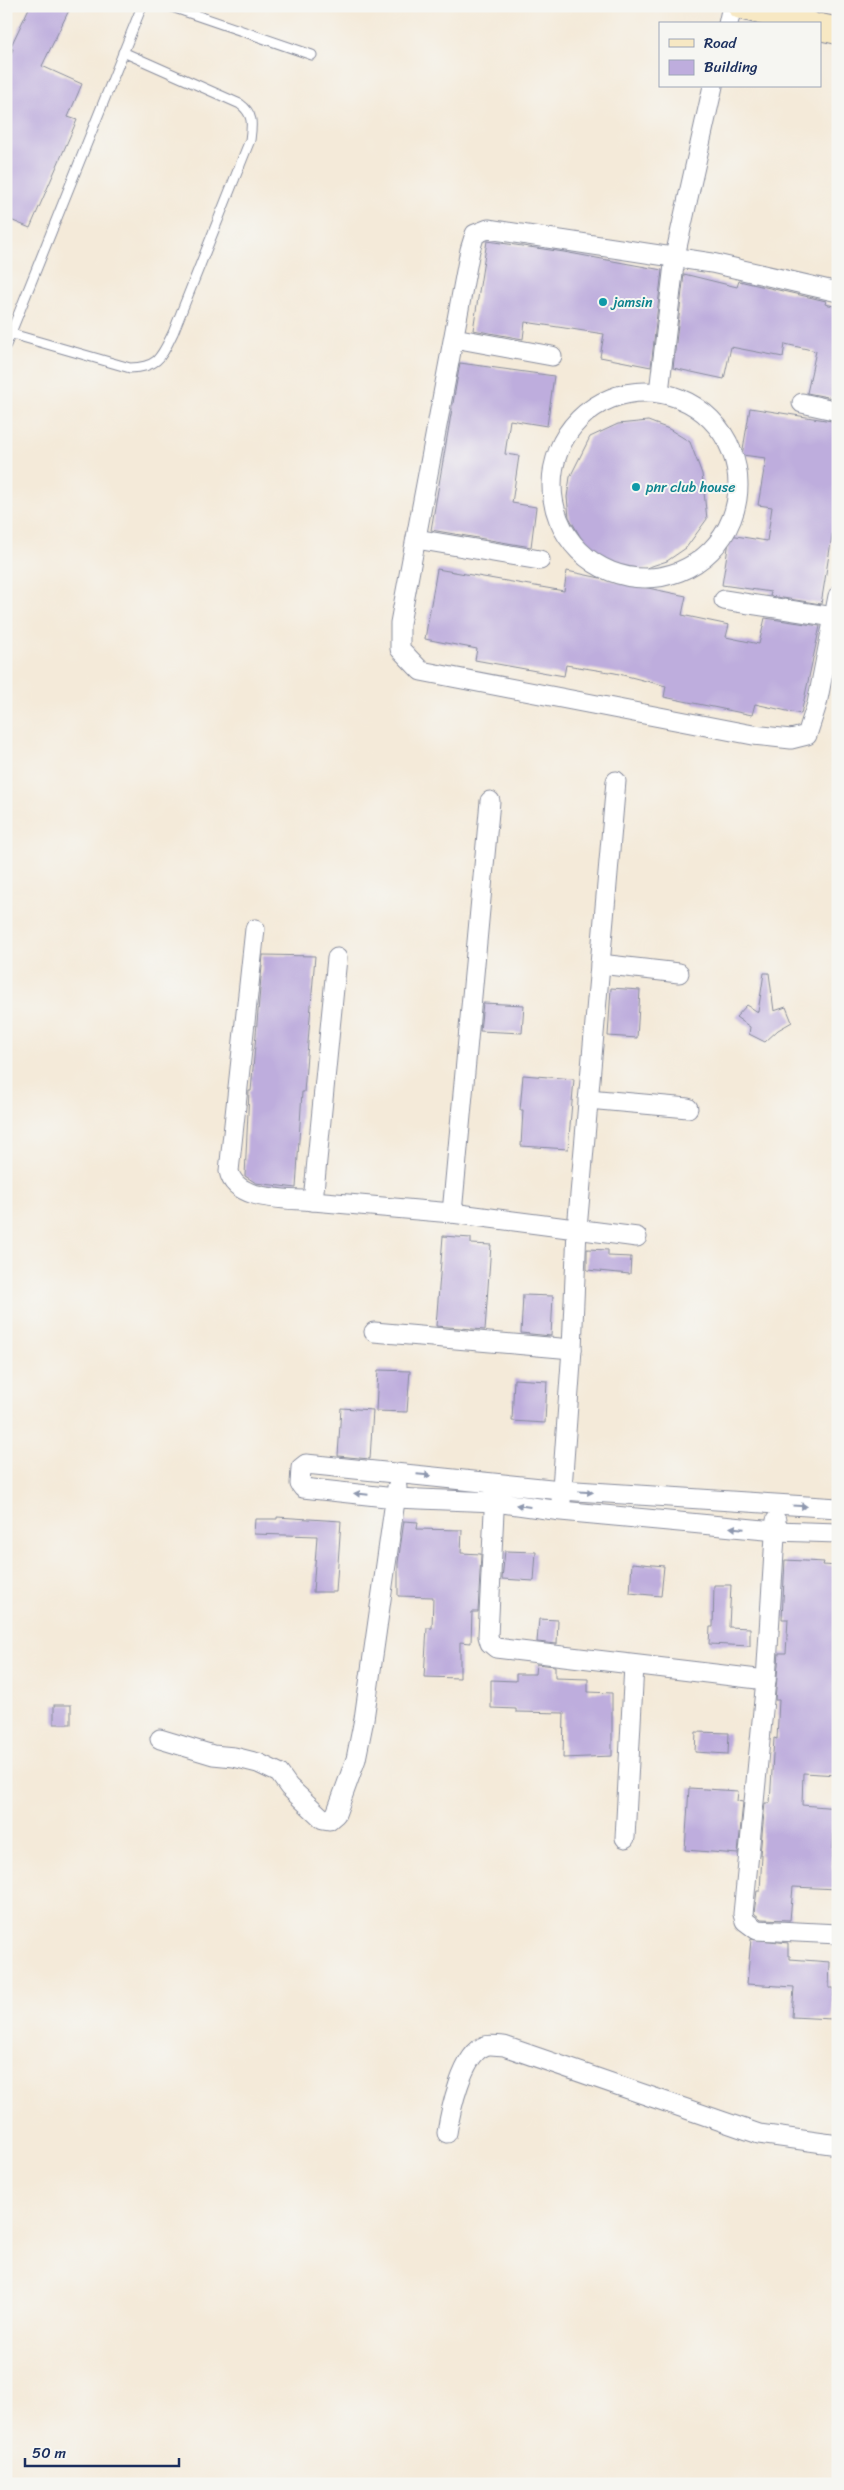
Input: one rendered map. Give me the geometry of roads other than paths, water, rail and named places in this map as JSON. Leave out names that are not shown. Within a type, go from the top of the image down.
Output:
[{"type":"main road","points":[[741,6],[806,19]]},
{"type":"main road","points":[[822,25],[838,31]]},
{"type":"street","points":[[728,22],[732,6]]},
{"type":"street","points":[[659,392],[674,256],[713,88]]},
{"type":"street","points":[[838,292],[712,262],[488,229],[475,234],[400,623],[400,649],[421,671],[753,735],[791,739],[807,735],[817,704],[838,596]]},
{"type":"street","points":[[454,338],[552,356]]},
{"type":"street","points":[[659,392],[688,401],[713,420],[726,438],[730,444],[739,474],[738,504],[726,532],[707,556],[680,572],[651,578],[620,575],[592,562],[569,540],[556,512],[551,481],[558,450],[574,424],[598,404],[628,393],[659,392]]},
{"type":"street","points":[[802,403],[838,411]]},
{"type":"street","points":[[416,538],[540,560]]},
{"type":"street","points":[[724,600],[834,617]]},
{"type":"street","points":[[561,1511],[572,1348],[577,1229],[616,781]]},
{"type":"street","points":[[452,1213],[490,801]]},
{"type":"street","points":[[254,930],[229,1172],[231,1180],[243,1191],[254,1195],[452,1213],[637,1237]]},
{"type":"street","points":[[313,1201],[337,958]]},
{"type":"street","points":[[600,964],[679,973]]},
{"type":"street","points":[[588,1099],[688,1108]]},
{"type":"street","points":[[374,1332],[572,1348]]},
{"type":"street","points":[[838,1508],[561,1490],[306,1464],[301,1468],[302,1487],[395,1498],[494,1502],[561,1511],[775,1531],[838,1533]]},
{"type":"street","points":[[160,1740],[213,1755],[234,1757],[258,1763],[279,1773],[289,1787],[323,1819],[329,1820],[336,1814],[356,1759],[364,1719],[399,1473]]},
{"type":"street","points":[[495,1482],[488,1636],[490,1643],[503,1650],[766,1680]]},
{"type":"street","points":[[778,1505],[766,1680],[743,1914],[745,1921],[757,1930],[838,1934]]},
{"type":"street","points":[[625,1838],[634,1665]]},
{"type":"street","points":[[447,2133],[451,2106],[469,2062],[478,2050],[485,2046],[504,2046],[759,2134],[838,2145]]},
{"type":"lane","points":[[6,345],[142,6]]},
{"type":"lane","points":[[169,6],[312,55]]},
{"type":"lane","points":[[12,334],[130,368],[146,367],[162,356],[177,324],[239,168],[250,140],[252,126],[251,118],[246,108],[123,52]]},
{"type":"place","name":"jamsin","points":[[603,302]]},
{"type":"place","name":"pnr club house","points":[[636,487]]}]
